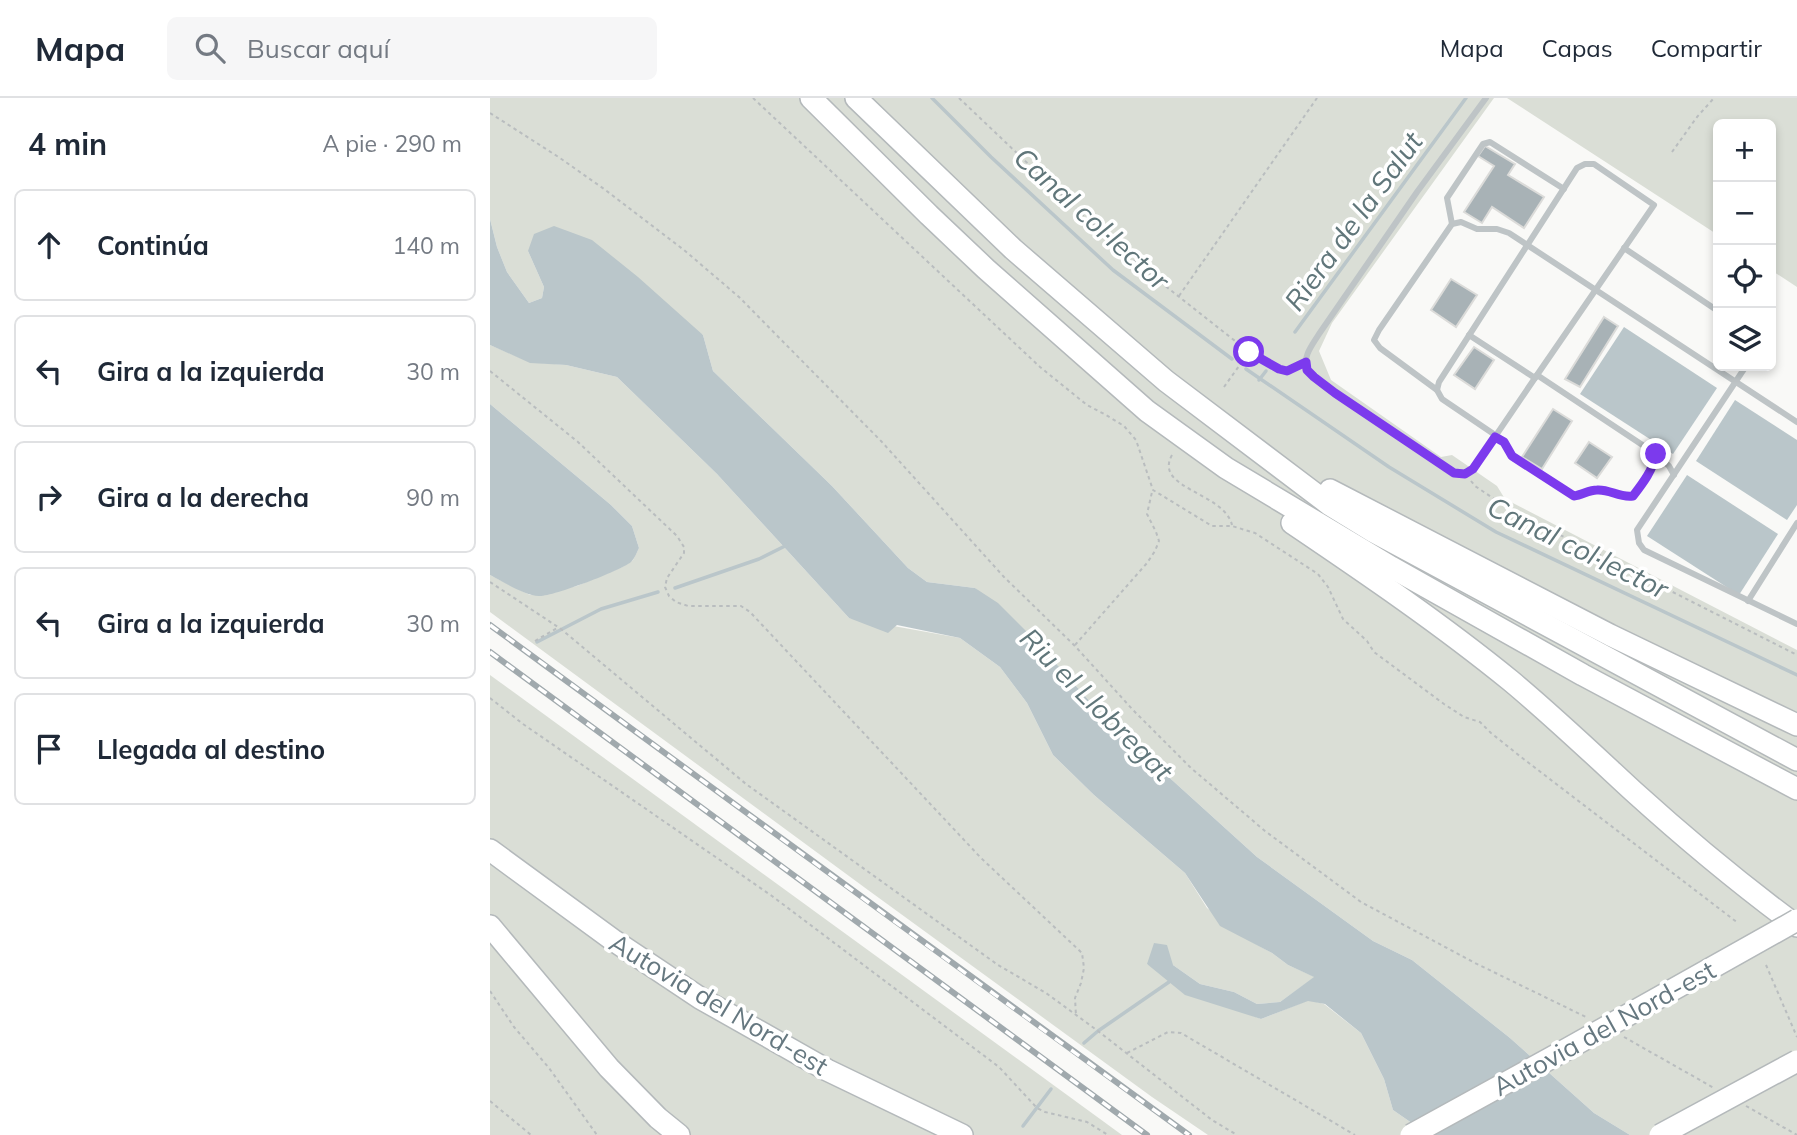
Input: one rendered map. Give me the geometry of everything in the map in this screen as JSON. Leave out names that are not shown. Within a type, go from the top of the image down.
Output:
[{"type":"highway","points":[[811,98],[986,269],[1147,411],[1226,468],[1391,567],[1583,676],[1797,789]]},
{"type":"highway","points":[[856,98],[1013,249],[1166,381],[1330,505],[1582,646],[1797,760]]},
{"type":"highway","points":[[1274,462],[1610,635],[1797,725]]},
{"type":"highway","points":[[1226,468],[1274,511],[1385,586],[1510,681],[1681,833],[1797,926]]},
{"type":"highway","name":"Autovia del Nord-est","points":[[490,850],[613,940],[700,998],[827,1070],[962,1135]]},
{"type":"highway","name":"Autovia del Nord-est","points":[[1411,1135],[1797,920]]},
{"type":"highway","points":[[490,926],[609,1068],[658,1118],[679,1135]]},
{"type":"highway","points":[[1660,1135],[1797,1061]]},
{"type":"highway","points":[[1685,1135],[1797,1075]]},
{"type":"lane","points":[[1437,390],[1438,382],[1577,168],[1594,164],[1654,205],[1473,469],[1465,474],[1454,473],[1335,393],[1307,370],[1306,362],[1318,334],[1486,98]]},
{"type":"lane","points":[[1452,224],[1447,198],[1483,144],[1490,142],[1564,189]]},
{"type":"lane","points":[[1656,454],[1654,463],[1633,496],[1623,498],[1596,489],[1574,496],[1512,456],[1504,442],[1442,399],[1437,390],[1380,348],[1374,340],[1379,330],[1452,224],[1461,222],[1477,229],[1497,229],[1509,233],[1797,422]]},
{"type":"lane","points":[[1624,248],[1714,308]]},
{"type":"lane","points":[[1469,335],[1656,454],[1674,475]]},
{"type":"lane","points":[[1743,371],[1637,530],[1639,543],[1644,550],[1797,624]]},
{"type":"lane","points":[[1748,601],[1797,523]]},
{"type":"path","points":[[753,98],[1040,367],[1087,405],[1124,426],[1136,440],[1153,490],[1147,514],[1158,541],[1147,562],[1075,646]]},
{"type":"path","points":[[959,98],[1120,248],[1249,353],[1287,371],[1306,362]]},
{"type":"path","points":[[1179,297],[1317,98]]},
{"type":"path","points":[[1672,152],[1714,98]]},
{"type":"path","points":[[490,113],[622,202],[739,297],[881,441],[1004,577],[1075,646],[1133,710],[1191,768],[1265,831],[1361,902],[1475,963],[1586,1017]]},
{"type":"path","points":[[1224,387],[1249,353]]},
{"type":"path","points":[[490,371],[578,442],[677,536],[684,547],[684,553],[667,578],[665,587],[669,596],[688,606],[741,606],[750,612],[981,858],[1082,953],[1084,968],[1075,999],[1076,1016]]},
{"type":"path","points":[[1172,455],[1168,467],[1170,475],[1178,483],[1219,505],[1230,517],[1232,526]]},
{"type":"path","points":[[1465,474],[1475,486],[1509,509],[1797,655]]},
{"type":"path","points":[[1153,490],[1212,526],[1232,526],[1255,533],[1318,573],[1328,587],[1343,619],[1374,652],[1464,717],[1480,722],[1521,757],[1738,923]]},
{"type":"path","points":[[490,582],[558,627],[746,784],[998,965],[1046,993],[1212,1120],[1237,1135]]},
{"type":"path","points":[[535,641],[558,627]]},
{"type":"path","points":[[490,698],[523,724],[794,912],[999,1067],[1037,1108],[1087,1122],[1108,1135]]},
{"type":"path","points":[[1766,965],[1797,1037]]},
{"type":"path","points":[[490,991],[514,1027],[549,1069],[597,1135]]},
{"type":"path","points":[[1127,1053],[1168,1032],[1181,1033],[1355,1135]]},
{"type":"path","points":[[1626,1037],[1713,1087]]},
{"type":"path","points":[[490,1101],[531,1135]]},
{"type":"path","points":[[1754,1111],[1797,1135]]},
{"type":"shaded area","points":[[490,98],[1494,98],[1332,323],[1319,351],[1331,380],[1441,457],[1452,455],[1497,486],[1505,499],[1797,650],[1797,1135],[1630,1135],[1594,1113],[1510,1038],[1412,960],[1373,941],[1257,857],[1119,734],[1034,639],[975,588],[927,582],[908,568],[832,486],[713,371],[703,335],[528,251],[544,287],[542,298],[529,303],[507,272],[490,219]]},
{"type":"shaded area","points":[[1507,98],[1797,98],[1797,287],[1776,273],[1776,119],[1713,119],[1713,232]]},
{"type":"shaded area","points":[[490,219],[507,272],[529,303],[542,298],[544,287],[528,251],[534,234],[554,226],[592,240],[703,335],[713,371],[832,486],[908,568],[927,582],[975,588],[998,603],[1119,734],[1257,857],[1373,941],[1412,960],[1510,1038],[1594,1113],[1630,1135],[1429,1135],[1393,1110],[1384,1079],[1361,1033],[1325,1004],[1308,1001],[1261,1019],[1185,995],[1147,964],[1154,943],[1167,945],[1173,965],[1200,984],[1234,992],[1257,1004],[1280,1002],[1314,977],[1220,926],[1185,873],[1094,795],[1053,755],[1027,703],[1000,667],[960,638],[897,625],[888,633],[849,618],[717,474],[617,377],[566,365],[530,363],[490,345]]},
{"type":"shaded area","points":[[1624,327],[1717,388],[1673,454],[1580,394]]},
{"type":"shaded area","points":[[490,345],[530,362],[566,365],[617,377],[717,474],[849,618],[960,638],[1000,667],[1027,703],[1053,755],[1094,795],[1185,873],[1207,908],[1288,965],[1315,977],[1280,1002],[1257,1004],[1234,992],[1200,984],[1173,965],[1147,964],[1235,1009],[1261,1019],[1309,1000],[1324,1004],[1361,1033],[1384,1079],[1393,1110],[1429,1135],[1208,1135],[1152,1097],[490,612],[490,575],[530,595],[577,586],[622,567],[633,560],[639,548],[632,526],[611,505],[490,404]]},
{"type":"shaded area","points":[[1735,400],[1797,440],[1797,505],[1787,520],[1696,461]]},
{"type":"shaded area","points":[[490,404],[611,505],[632,526],[639,548],[631,562],[587,582],[540,596],[522,591],[490,575]]},
{"type":"shaded area","points":[[1687,475],[1778,534],[1739,595],[1647,536]]},
{"type":"shaded area","points":[[490,675],[1122,1135],[490,1135]]},
{"type":"building","points":[[1485,146],[1515,164],[1508,175],[1544,197],[1524,228],[1492,207],[1482,223],[1464,212],[1494,166],[1478,156]]},
{"type":"building","points":[[1451,279],[1477,295],[1456,327],[1431,310]]},
{"type":"building","points":[[1604,317],[1618,326],[1580,387],[1565,379]]},
{"type":"building","points":[[1474,347],[1494,360],[1475,389],[1454,375]]},
{"type":"building","points":[[1553,409],[1572,421],[1542,469],[1522,457]]},
{"type":"building","points":[[1589,442],[1612,457],[1597,478],[1575,463]]},
{"type":"waterway","name":"Canal col·lector","points":[[932,98],[991,157],[1113,270],[1232,359]]},
{"type":"waterway","name":"Riera de la Salut","points":[[1295,332],[1466,98]]},
{"type":"waterway","name":"Canal col·lector","points":[[1246,369],[1389,467],[1496,532],[1797,675]]},
{"type":"waterway","name":"Canal col·lector","points":[[1259,380],[1266,371]]},
{"type":"waterway","points":[[675,588],[759,559],[787,545]]},
{"type":"waterway","points":[[537,642],[601,609],[658,592]]},
{"type":"waterway","points":[[1084,1043],[1169,982]]},
{"type":"waterway","points":[[1023,1126],[1051,1089]]},
{"type":"railway","points":[[490,625],[1189,1135]]},
{"type":"railway","points":[[490,652],[1147,1135]]},
{"type":"route","points":[[1249,352],[1287,371],[1306,362],[1307,370],[1335,393],[1454,473],[1465,474],[1473,469],[1495,437],[1504,442],[1512,456],[1574,496],[1596,489],[1623,498],[1633,496],[1643,483],[1656,454]]},
{"type":"water label","name":"Riu el Llobregat","points":[[1097,704]]}]
